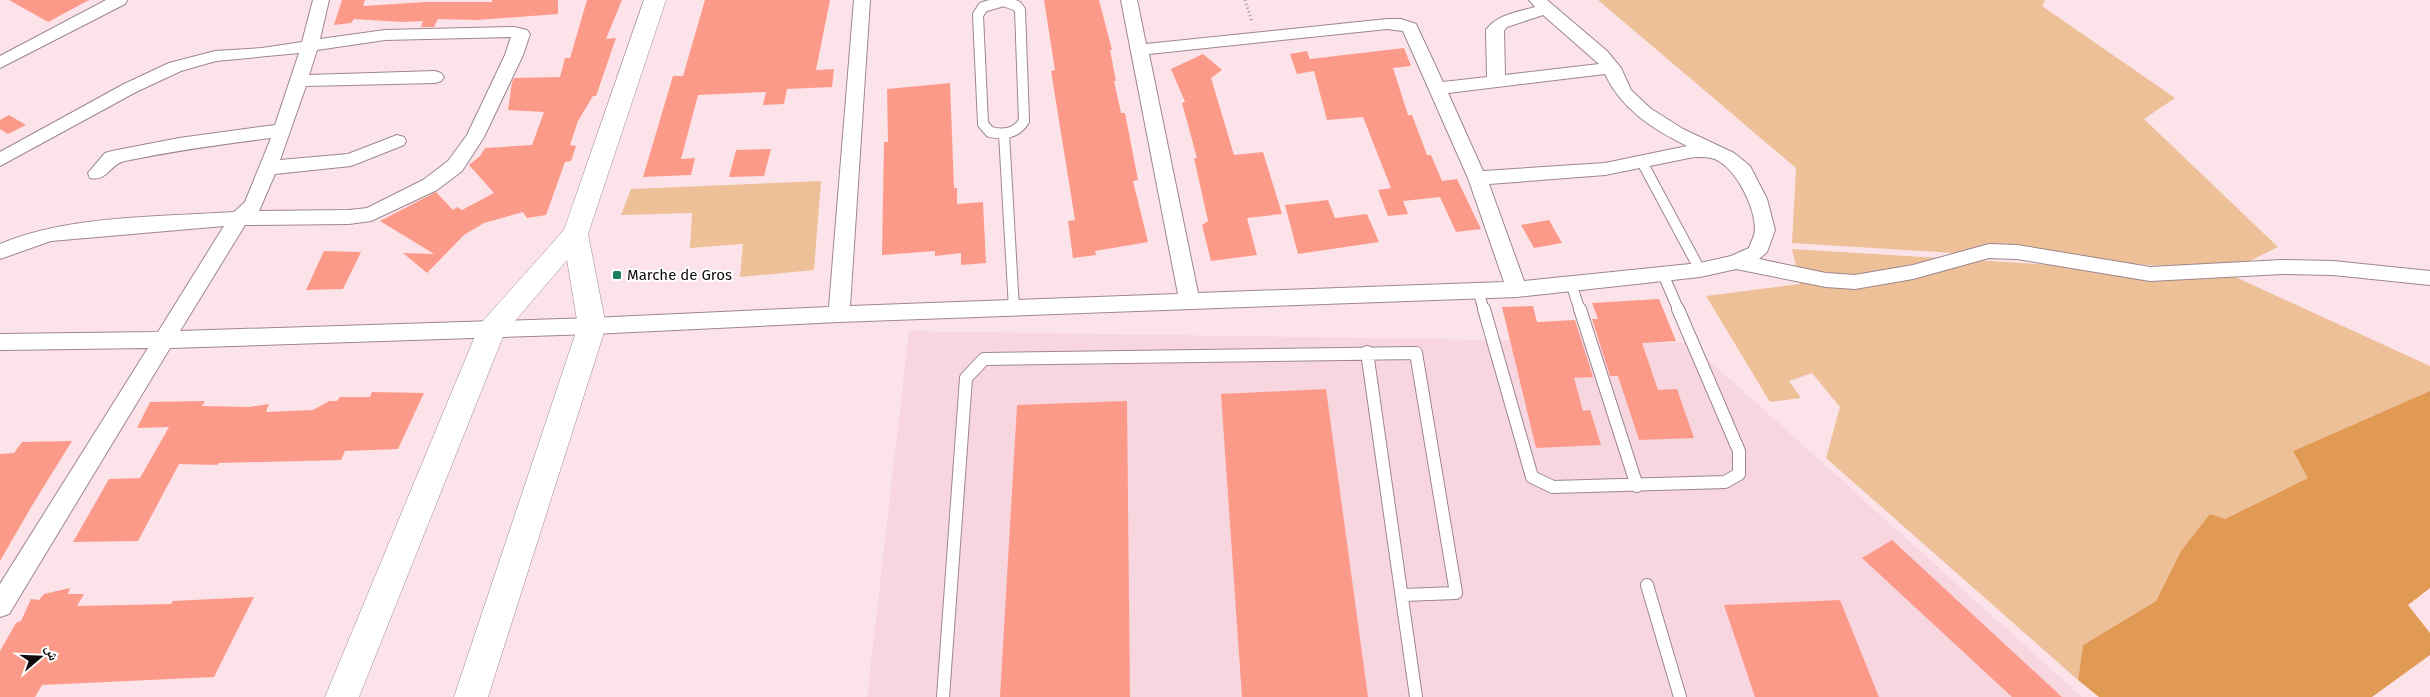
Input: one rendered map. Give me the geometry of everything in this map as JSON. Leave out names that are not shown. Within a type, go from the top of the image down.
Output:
[{"type":"street","points":[[0,63],[119,0]]},
{"type":"street","points":[[0,606],[238,218],[253,205],[283,130],[310,45],[321,0]]},
{"type":"street","points":[[342,697],[492,329],[575,234],[655,0]]},
{"type":"street","points":[[839,314],[862,0]]},
{"type":"street","points":[[1129,0],[1189,300]]},
{"type":"street","points":[[0,342],[164,340],[592,326],[1189,300],[1517,289],[1700,270],[1736,262],[1757,252],[1765,230],[1757,199],[1743,171],[1727,158],[1657,122],[1633,103],[1624,92],[1612,68],[1602,56],[1541,5],[1501,23],[1495,30],[1496,82]]},
{"type":"street","points":[[1139,50],[1402,24],[1410,28],[1478,178],[1517,289]]},
{"type":"street","points":[[0,160],[130,88],[174,67],[215,56],[262,53],[385,35],[514,32],[521,34],[514,55],[475,137],[455,166],[430,185],[371,214],[309,218],[238,218],[51,234],[25,241],[0,252]]},
{"type":"street","points":[[1438,88],[1612,68]]},
{"type":"street","points":[[298,81],[435,77]]},
{"type":"street","points":[[97,173],[112,157],[179,144],[283,130]]},
{"type":"street","points":[[268,168],[351,160],[397,141]]},
{"type":"street","points":[[1478,178],[1604,169],[1694,151],[1712,151]]},
{"type":"street","points":[[471,697],[592,326],[575,234]]},
{"type":"street","points":[[1736,262],[1826,280],[1855,282],[1913,272],[1989,251],[2017,252],[2150,274],[2282,267],[2333,268],[2430,278]]},
{"type":"lane","points":[[1004,2],[1017,6],[1020,10],[1024,121],[1017,130],[1004,134],[990,132],[984,124],[978,15],[983,7],[1004,2]]},
{"type":"lane","points":[[1004,134],[1014,309]]},
{"type":"lane","points":[[1642,162],[1700,270]]},
{"type":"lane","points":[[1478,290],[1532,477],[1553,487],[1725,482],[1739,474],[1739,451],[1663,274]]},
{"type":"lane","points":[[1571,283],[1637,486]]},
{"type":"lane","points":[[943,697],[966,378],[984,359],[1367,352],[1416,353],[1456,593],[1403,595]]},
{"type":"lane","points":[[1367,352],[1416,697]]},
{"type":"lane","points":[[1648,585],[1680,697]]},
{"type":"path","points":[[1245,0],[1256,37]]},
{"type":"shaded area","points":[[1598,0],[2045,0],[2042,6],[2175,98],[2144,119],[2278,247],[2231,270],[1792,243],[1796,168]]},
{"type":"shaded area","points":[[821,181],[814,270],[740,277],[743,244],[690,248],[692,213],[621,215],[631,189]]},
{"type":"shaded area","points":[[1792,249],[2233,276],[2430,366],[2430,391],[2293,451],[2309,478],[2225,519],[2181,551],[2156,601],[2083,645],[2078,680],[1826,458],[1840,407],[1812,373],[1789,381],[1801,398],[1770,402],[1706,296],[1800,284]]},
{"type":"shaded area","points":[[909,331],[1690,343],[2082,697],[867,697]]},
{"type":"shaded area","points":[[2430,391],[2430,588],[2408,605],[2430,633],[2430,655],[2372,697],[2099,697],[2078,680],[2083,645],[2156,601],[2181,551],[2210,514],[2225,519],[2308,478],[2293,451]]},
{"type":"building","points":[[9,0],[89,0],[48,22]]},
{"type":"building","points":[[342,0],[365,0],[363,6],[426,2],[558,0],[558,14],[476,20],[438,19],[434,27],[421,27],[423,21],[402,22],[354,19],[351,23],[334,25]]},
{"type":"building","points":[[587,0],[622,0],[606,39],[616,38],[596,96],[593,96],[578,121],[570,145],[576,146],[571,161],[565,162],[546,215],[527,218],[523,212],[484,223],[464,235],[427,273],[403,253],[434,254],[380,221],[436,192],[453,210],[457,207],[462,210],[494,193],[469,165],[480,156],[485,148],[532,145],[544,112],[508,110],[512,82],[514,78],[560,77],[565,58],[570,58]]},
{"type":"building","points":[[705,0],[830,0],[816,70],[834,69],[832,87],[787,89],[784,104],[763,105],[766,92],[698,95],[681,159],[695,158],[691,175],[643,177],[673,76],[683,76]]},
{"type":"building","points":[[1044,0],[1099,0],[1112,50],[1110,50],[1116,81],[1114,81],[1121,113],[1125,113],[1138,180],[1133,181],[1148,242],[1095,251],[1096,255],[1073,258],[1068,221],[1075,220],[1051,71],[1055,70]]},
{"type":"building","points":[[1404,48],[1411,66],[1393,68],[1408,115],[1412,115],[1427,155],[1431,155],[1442,181],[1457,179],[1481,229],[1456,232],[1440,197],[1403,201],[1408,214],[1388,216],[1378,190],[1391,188],[1363,117],[1327,120],[1314,71],[1297,74],[1290,54],[1307,51],[1312,65],[1310,59]]},
{"type":"building","points":[[1203,54],[1222,70],[1211,78],[1234,155],[1263,152],[1282,214],[1247,218],[1257,255],[1211,261],[1202,225],[1208,221],[1194,158],[1197,158],[1182,103],[1185,102],[1171,69]]},
{"type":"building","points":[[950,83],[954,188],[957,188],[957,204],[983,202],[986,263],[961,265],[961,253],[935,256],[935,251],[882,255],[884,142],[888,142],[887,89]]},
{"type":"building","points":[[9,115],[26,125],[8,134],[0,129],[0,120]]},
{"type":"building","points":[[771,149],[764,176],[729,177],[736,150]]},
{"type":"building","points":[[1328,200],[1335,218],[1367,214],[1379,242],[1298,254],[1285,205]]},
{"type":"building","points":[[1549,220],[1562,243],[1534,248],[1521,225]]},
{"type":"building","points":[[324,251],[361,252],[343,289],[306,290]]},
{"type":"building","points":[[1659,299],[1676,341],[1642,343],[1658,390],[1677,389],[1694,438],[1639,440],[1618,376],[1610,376],[1592,319],[1598,319],[1592,303]]},
{"type":"building","points":[[1533,306],[1537,322],[1575,320],[1593,377],[1574,378],[1583,411],[1590,410],[1601,445],[1536,448],[1502,307]]},
{"type":"building","points":[[1326,389],[1368,697],[1242,697],[1221,394]]},
{"type":"building","points":[[372,392],[424,393],[398,449],[345,451],[341,460],[219,463],[217,465],[179,464],[138,541],[73,542],[109,479],[140,478],[169,427],[137,428],[150,402],[205,401],[202,406],[249,407],[269,404],[266,412],[313,410],[329,401],[337,401],[340,397],[370,397]]},
{"type":"building","points":[[1127,401],[1130,697],[1000,697],[1017,405]]},
{"type":"building","points":[[72,441],[0,561],[0,454],[14,453],[22,442]]},
{"type":"building","points":[[1892,540],[2062,697],[2012,697],[1862,558]]},
{"type":"building","points":[[70,588],[68,594],[84,594],[77,606],[171,604],[173,601],[254,597],[214,677],[42,685],[35,697],[0,697],[0,651],[16,623],[21,621],[31,599],[39,600],[44,594]]},
{"type":"building","points":[[1840,600],[1879,697],[1755,697],[1724,605]]},
{"type":"place","name":"Marche de Gros","points":[[617,275]]}]
